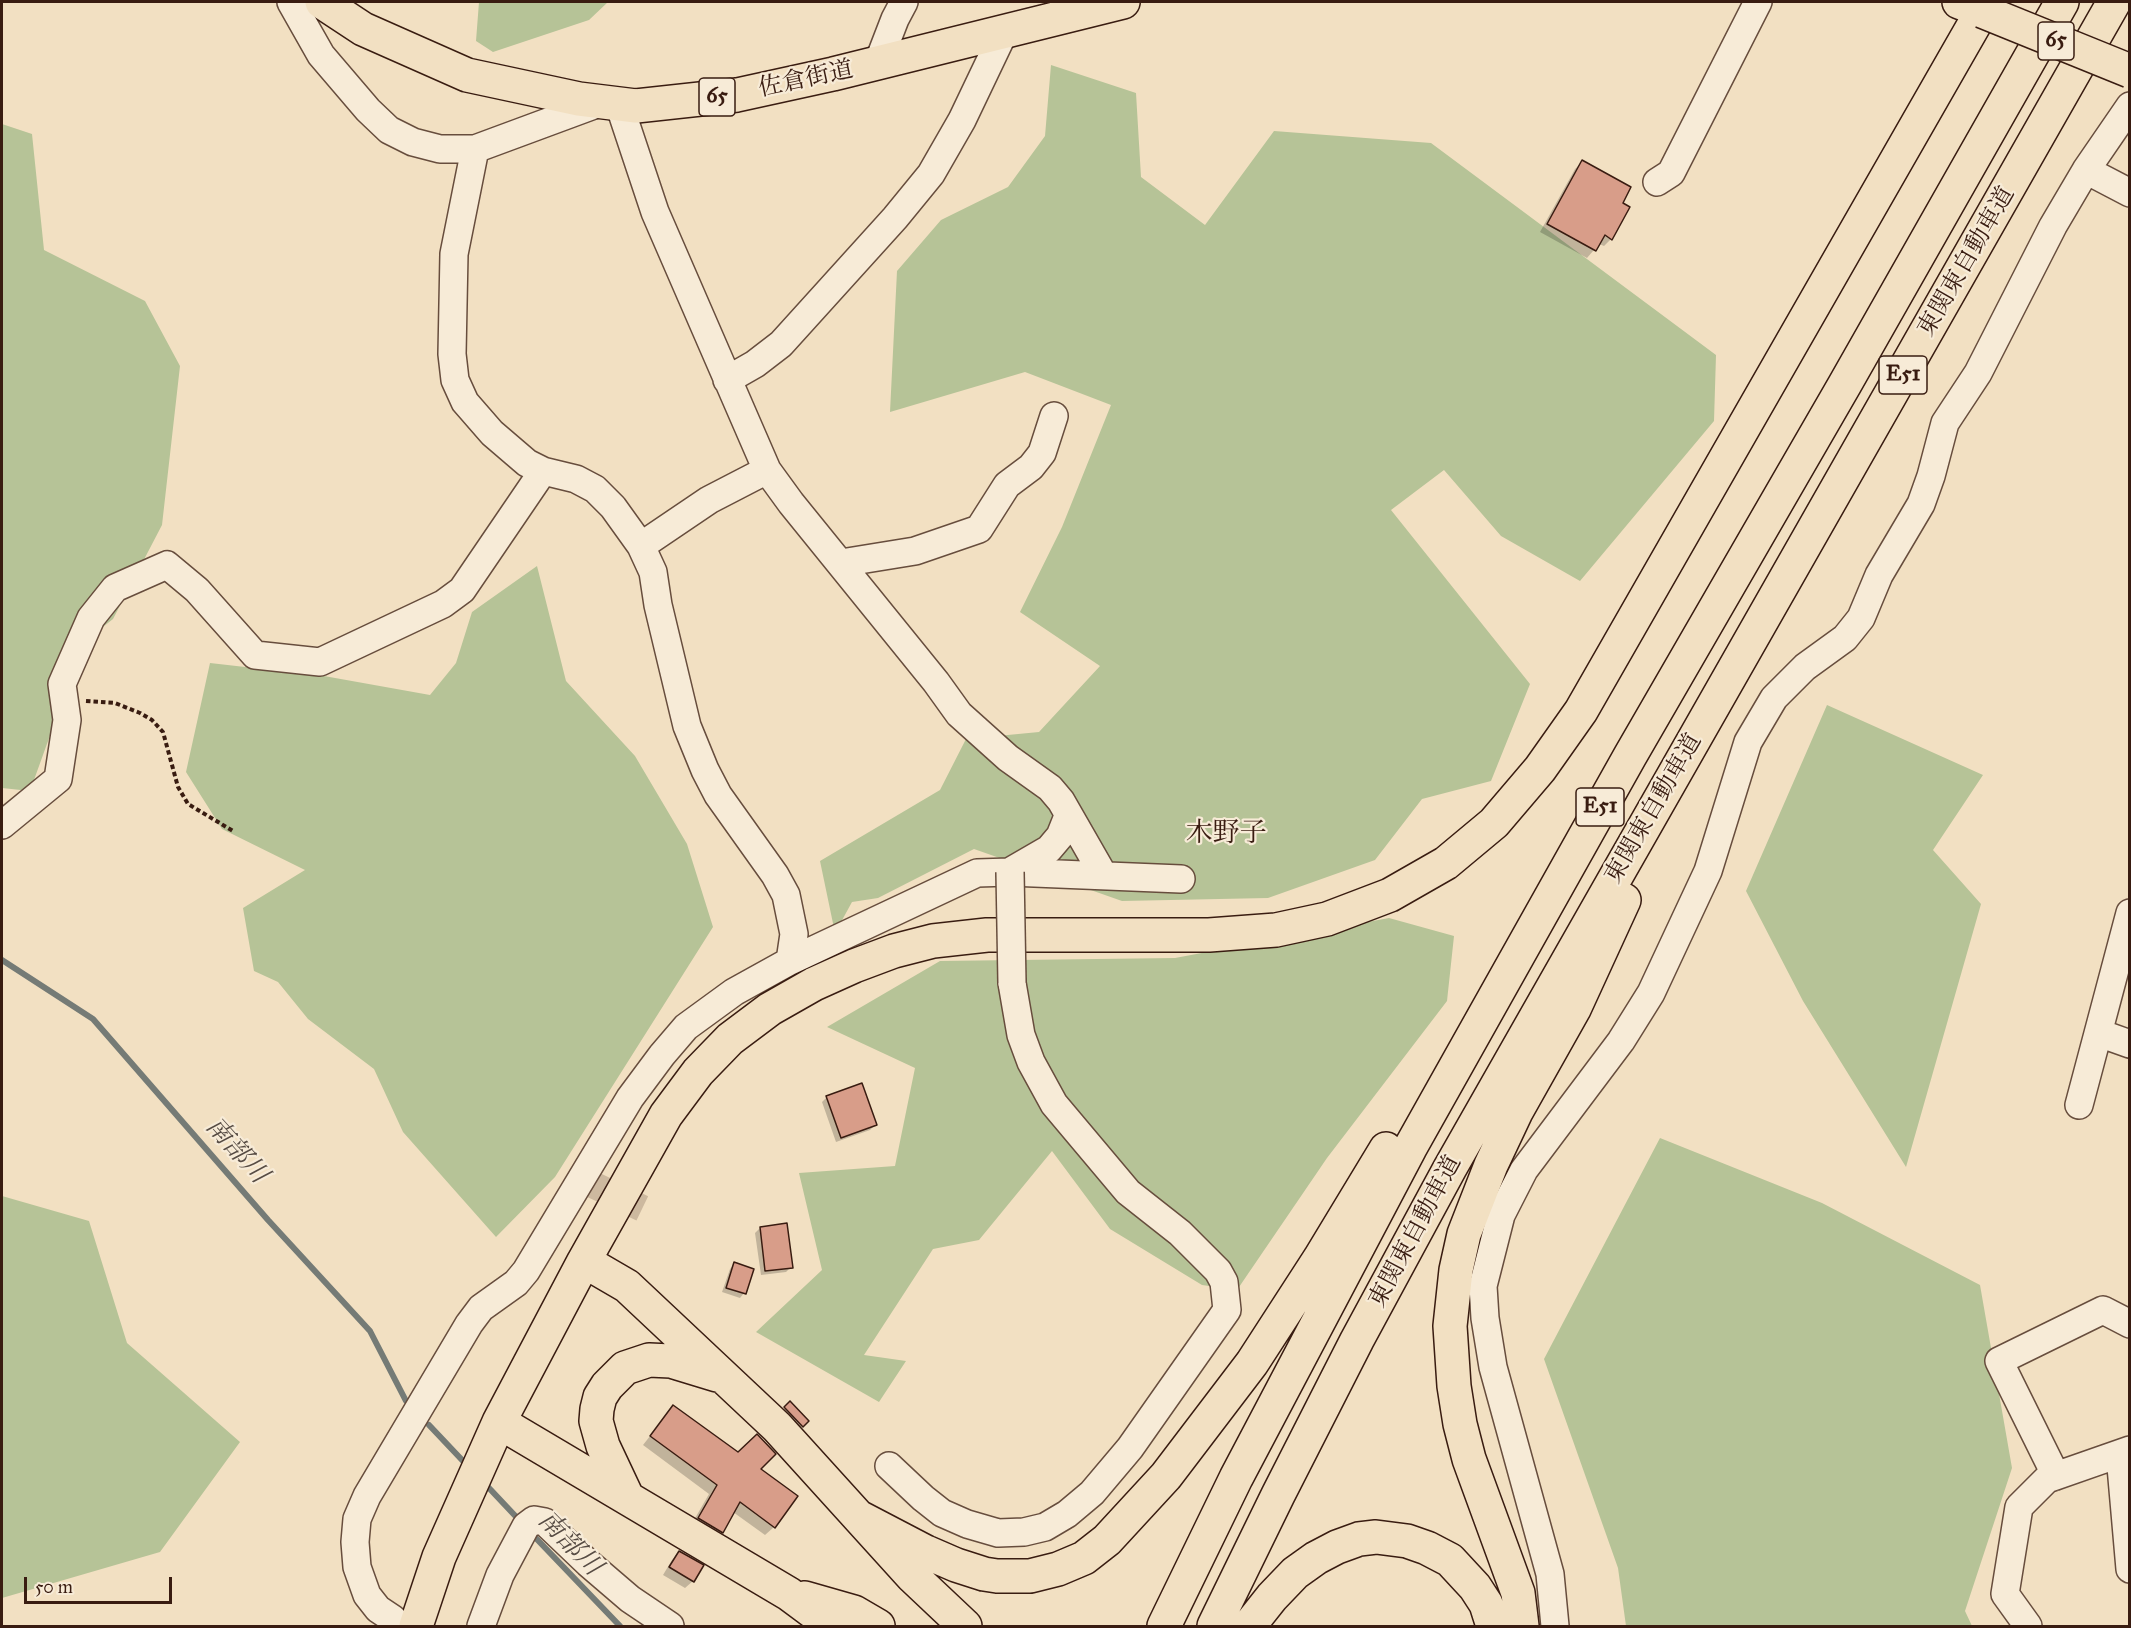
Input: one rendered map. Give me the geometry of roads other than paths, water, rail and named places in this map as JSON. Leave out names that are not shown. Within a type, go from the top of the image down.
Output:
[{"type":"main road","name":"佐倉街道","points":[[322,2],[363,29],[467,75],[558,95],[610,103],[646,105],[737,95],[878,63],[1123,2]]},
{"type":"main road","name":"東関東自動車道","points":[[1164,1626],[1236,1478],[1410,1148],[1630,756],[2062,2]]},
{"type":"main road","name":"東関東自動車道","points":[[1214,1626],[1357,1340],[1450,1168],[2114,2]]},
{"type":"main road","points":[[405,1623],[439,1557],[499,1422],[666,1115],[698,1072],[730,1039],[770,1009],[814,984],[854,966],[894,951],[933,941],[987,935],[1209,935],[1276,930],[1328,919],[1390,895],[1446,863],[1494,823],[1540,769],[1581,711],[1976,5]]},
{"type":"main road","name":"65","points":[[1976,5],[2130,71]]},
{"type":"main road","points":[[1522,1626],[1518,1593],[1468,1459],[1460,1424],[1454,1386],[1450,1326],[1456,1270],[1464,1234],[1491,1165],[1516,1112],[1579,999],[1666,806],[1690,747]]},
{"type":"main road","points":[[859,1517],[956,1565],[997,1576],[1030,1576],[1058,1569],[1083,1558],[1107,1540],[1166,1476],[1252,1363],[1630,756]]},
{"type":"main road","points":[[584,1262],[627,1286],[777,1427],[912,1576],[965,1626]]},
{"type":"main road","points":[[627,1497],[603,1446],[596,1421],[600,1397],[607,1386],[625,1368],[649,1360],[671,1361],[723,1377]]},
{"type":"main road","points":[[499,1422],[789,1594],[832,1626]]},
{"type":"main road","points":[[1249,1626],[1295,1573],[1316,1558],[1359,1539],[1376,1537],[1407,1541],[1450,1560],[1475,1587],[1486,1604],[1493,1626]]},
{"type":"main road","points":[[789,1594],[854,1612],[878,1626]]},
{"type":"street","points":[[291,2],[321,54],[368,110],[389,130],[413,142],[440,149],[475,149],[610,103],[767,470],[959,714],[1008,758],[1050,788],[1061,801],[1104,876]]},
{"type":"street","points":[[878,63],[894,19],[904,2]]},
{"type":"street","points":[[1657,182],[1671,173],[1758,2]]},
{"type":"street","points":[[727,380],[755,364],[781,344],[895,218],[931,174],[962,120],[1004,32]]},
{"type":"street","points":[[1555,1626],[1556,1614],[1550,1574],[1493,1367],[1485,1318],[1483,1287],[1501,1215],[1524,1170],[1621,1041],[1651,993],[1708,871],[1748,742],[1774,698],[1805,667],[1845,638],[1861,618],[1879,575],[1921,504],[1945,423],[1978,373],[2053,226],[2086,170],[2130,106]]},
{"type":"street","points":[[475,149],[454,254],[452,354],[455,380],[465,402],[492,433],[527,463],[543,471],[576,479],[595,489],[613,507],[641,546],[653,572],[658,604],[687,726],[705,770],[718,795],[775,875],[786,896],[794,934],[790,961]]},
{"type":"street","points":[[2086,170],[2130,193]]},
{"type":"street","points":[[841,562],[915,551],[979,529],[1007,485],[1031,467],[1042,453],[1054,416]]},
{"type":"street","points":[[641,546],[709,500],[767,470]]},
{"type":"street","points":[[2,825],[58,779],[67,720],[62,684],[91,618],[115,588],[167,565],[197,590],[255,655],[320,662],[443,604],[462,590],[543,471]]},
{"type":"street","points":[[1010,872],[1049,849],[1060,836],[1068,816]]},
{"type":"street","points":[[889,1466],[922,1498],[942,1513],[967,1524],[998,1533],[1024,1532],[1045,1527],[1067,1514],[1092,1493],[1123,1457],[1227,1310],[1224,1282],[1218,1270],[1180,1233],[1128,1192],[1054,1104],[1031,1062],[1021,1035],[1012,983],[1010,872]]},
{"type":"street","points":[[405,1623],[378,1609],[367,1595],[357,1567],[355,1542],[357,1519],[367,1496],[469,1324],[481,1308],[516,1283],[526,1271],[630,1098],[662,1054],[686,1027],[734,992],[790,961],[976,873],[1010,872],[1181,879]]},
{"type":"street","points":[[2079,1105],[2129,916]]},
{"type":"street","points":[[2099,1034],[2130,1044]]},
{"type":"street","points":[[2056,1476],[1999,1361],[2103,1310],[2130,1324]]},
{"type":"street","points":[[2028,1626],[2005,1594],[2019,1507],[2047,1479],[2125,1452],[2130,1569]]},
{"type":"street","points":[[481,1626],[500,1575],[526,1526],[534,1520],[545,1522],[630,1599],[670,1626]]},
{"type":"waterway","name":"南部川","points":[[2,960],[93,1019],[268,1220],[370,1331],[406,1401]]},
{"type":"waterway","name":"南部川","points":[[429,1425],[463,1461]]},
{"type":"waterway","name":"南部川","points":[[489,1488],[521,1522]]},
{"type":"waterway","name":"南部川","points":[[530,1532],[620,1626]]},
{"type":"tunnel","points":[[581,1179],[654,1214]]},
{"type":"district","name":"木野子","points":[[1226,834]]}]
